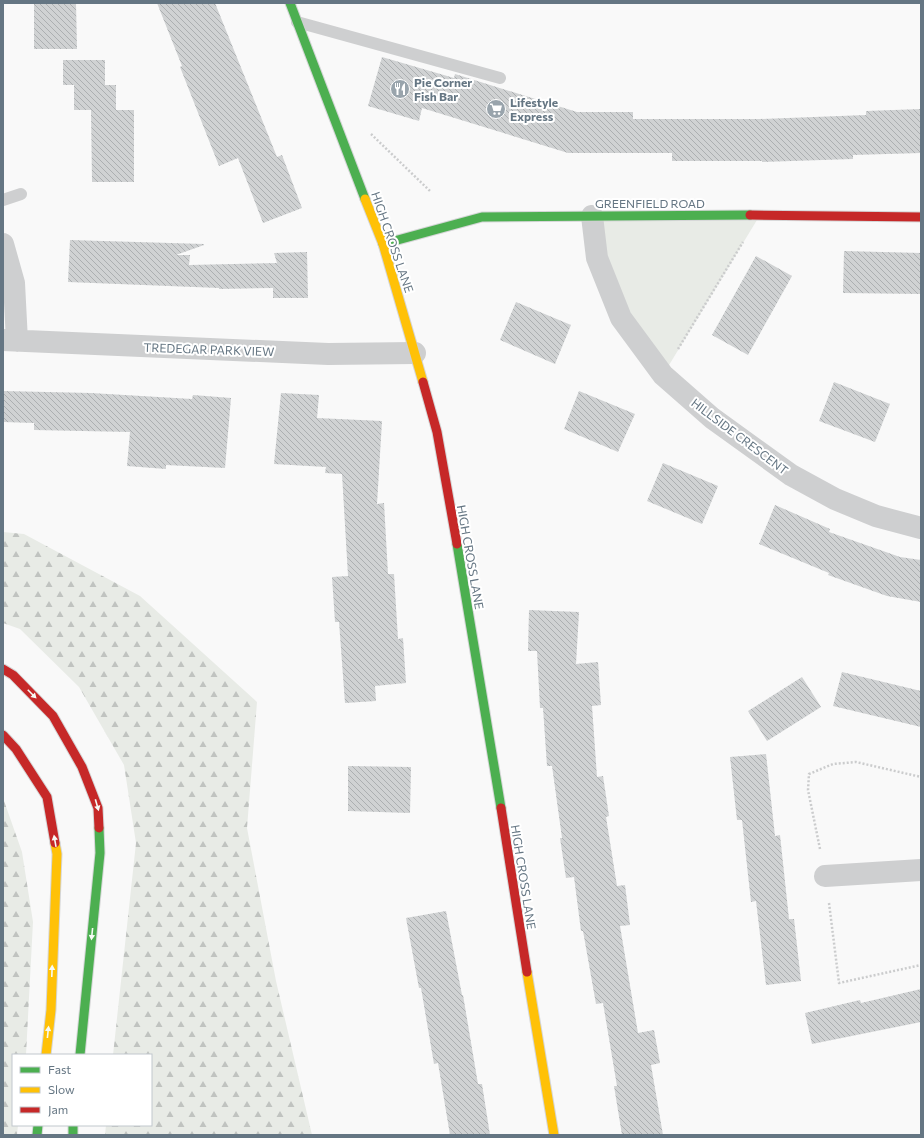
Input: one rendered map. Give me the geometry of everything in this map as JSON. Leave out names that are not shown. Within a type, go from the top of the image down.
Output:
[{"type":"main road","name":"HIGH CROSS LANE","points":[[290,3],[383,244],[437,432],[463,577],[554,1135]]},
{"type":"main road","name":"GREENFIELD ROAD","points":[[383,244],[482,217],[760,214],[921,217]]},
{"type":"main road","points":[[3,668],[13,675],[53,716],[82,766],[98,808],[100,853],[80,1054]]},
{"type":"main road","points":[[3,735],[16,749],[47,797],[57,854],[51,1010],[46,1054]]},
{"type":"street","name":"HILLSIDE CRESCENT","points":[[592,216],[597,258],[621,318],[663,375],[712,418],[791,475],[835,499],[876,516],[921,528]]},
{"type":"street","points":[[3,244],[14,283],[10,341]]},
{"type":"street","name":"TREDEGAR PARK VIEW","points":[[10,341],[328,354],[415,353]]},
{"type":"street","points":[[825,876],[921,870]]},
{"type":"lane","points":[[297,22],[500,78]]},
{"type":"lane","points":[[3,200],[21,194]]},
{"type":"path","points":[[368,130],[430,191]]},
{"type":"path","points":[[663,375],[760,214]]},
{"type":"green space","points":[[760,215],[663,375],[621,318],[592,216]]},
{"type":"green space","points":[[3,532],[24,534],[140,596],[257,702],[247,828],[276,981],[312,1135],[105,1135],[106,1126],[152,1126],[152,1054],[113,1054],[136,843],[124,765],[79,687],[20,629],[3,623]]},
{"type":"green space","points":[[3,798],[22,852],[33,922],[26,1054],[12,1054],[12,1126],[18,1126],[17,1135],[3,1135]]},
{"type":"building","points":[[34,3],[76,3],[77,49],[34,49]]},
{"type":"building","points":[[157,3],[215,3],[277,157],[282,155],[302,208],[263,223],[238,158],[219,166],[180,67],[182,66]]},
{"type":"building","points":[[382,57],[454,78],[455,74],[577,112],[633,112],[633,119],[760,119],[866,115],[866,111],[921,109],[921,153],[853,155],[853,159],[762,162],[672,161],[672,153],[568,153],[422,108],[419,121],[368,106]]},
{"type":"building","points":[[63,60],[105,60],[105,85],[116,85],[116,110],[134,110],[134,182],[92,182],[91,110],[74,110],[74,85],[63,85]]},
{"type":"building","points":[[70,240],[204,244],[176,255],[190,255],[189,265],[277,263],[274,253],[307,252],[308,298],[273,298],[273,288],[219,289],[68,282]]},
{"type":"building","points":[[844,251],[921,253],[921,294],[843,293]]},
{"type":"building","points":[[756,256],[792,276],[748,355],[712,335]]},
{"type":"building","points":[[516,302],[571,325],[555,364],[500,340]]},
{"type":"building","points":[[834,382],[890,404],[875,442],[819,421]]},
{"type":"building","points":[[3,391],[91,393],[192,399],[193,395],[231,398],[225,468],[166,465],[166,469],[127,466],[130,432],[34,430],[34,423],[3,422]]},
{"type":"building","points":[[579,391],[635,414],[618,452],[564,429]]},
{"type":"building","points":[[281,393],[319,395],[317,418],[382,421],[377,504],[384,503],[388,574],[394,574],[398,639],[403,638],[406,683],[375,686],[376,701],[345,703],[339,622],[335,622],[332,577],[348,576],[342,474],[325,473],[326,467],[274,464]]},
{"type":"building","points":[[663,463],[718,486],[702,524],[647,501]]},
{"type":"building","points":[[775,505],[830,529],[829,532],[900,557],[921,560],[921,602],[887,596],[828,575],[829,573],[759,544]]},
{"type":"building","points":[[529,610],[579,612],[576,664],[598,662],[601,705],[592,706],[597,777],[603,776],[609,816],[606,817],[617,886],[625,885],[630,925],[620,926],[638,1033],[654,1030],[660,1063],[651,1065],[663,1135],[622,1135],[614,1086],[617,1086],[603,1003],[596,1004],[583,931],[581,931],[574,877],[566,878],[552,766],[547,766],[543,708],[540,708],[537,651],[528,651]]},
{"type":"building","points":[[842,672],[921,691],[921,727],[833,706]]},
{"type":"building","points":[[802,677],[821,707],[767,741],[748,711]]},
{"type":"building","points":[[766,754],[775,836],[780,835],[789,919],[794,919],[801,981],[766,985],[756,901],[751,902],[742,820],[737,820],[730,757]]},
{"type":"building","points":[[348,766],[411,767],[410,813],[348,811]]},
{"type":"building","points":[[446,911],[463,995],[478,1084],[482,1084],[490,1135],[450,1135],[438,1063],[434,1064],[421,988],[419,988],[406,918]]},
{"type":"building","points":[[921,989],[921,1022],[812,1044],[805,1013],[860,1000],[861,1003]]},
{"type":"traffic: fast","points":[[290,3],[365,199]]},
{"type":"traffic: fast","points":[[383,244],[482,217],[750,215]]},
{"type":"traffic: fast","points":[[457,544],[501,808]]},
{"type":"traffic: fast","points":[[80,1054],[100,853],[99,828]]},
{"type":"traffic: fast","points":[[37,1135],[38,1126]]},
{"type":"traffic: fast","points":[[73,1126],[73,1135]]},
{"type":"traffic: slow","points":[[365,199],[383,244],[423,382]]},
{"type":"traffic: slow","points":[[46,1054],[51,1010],[57,854],[55,843]]},
{"type":"traffic: slow","points":[[527,972],[554,1135]]},
{"type":"traffic: jam","points":[[750,215],[921,217]]},
{"type":"traffic: jam","points":[[423,382],[437,432],[457,544]]},
{"type":"traffic: jam","points":[[3,669],[13,675],[53,716],[82,767],[98,808],[99,828]]},
{"type":"traffic: jam","points":[[3,735],[16,749],[47,797],[55,843]]},
{"type":"traffic: jam","points":[[501,808],[527,972]]},
{"type":"place","name":"Pie Corner Fish Bar","points":[[400,89]]},
{"type":"place","name":"Lifestyle Express","points":[[496,109]]}]
